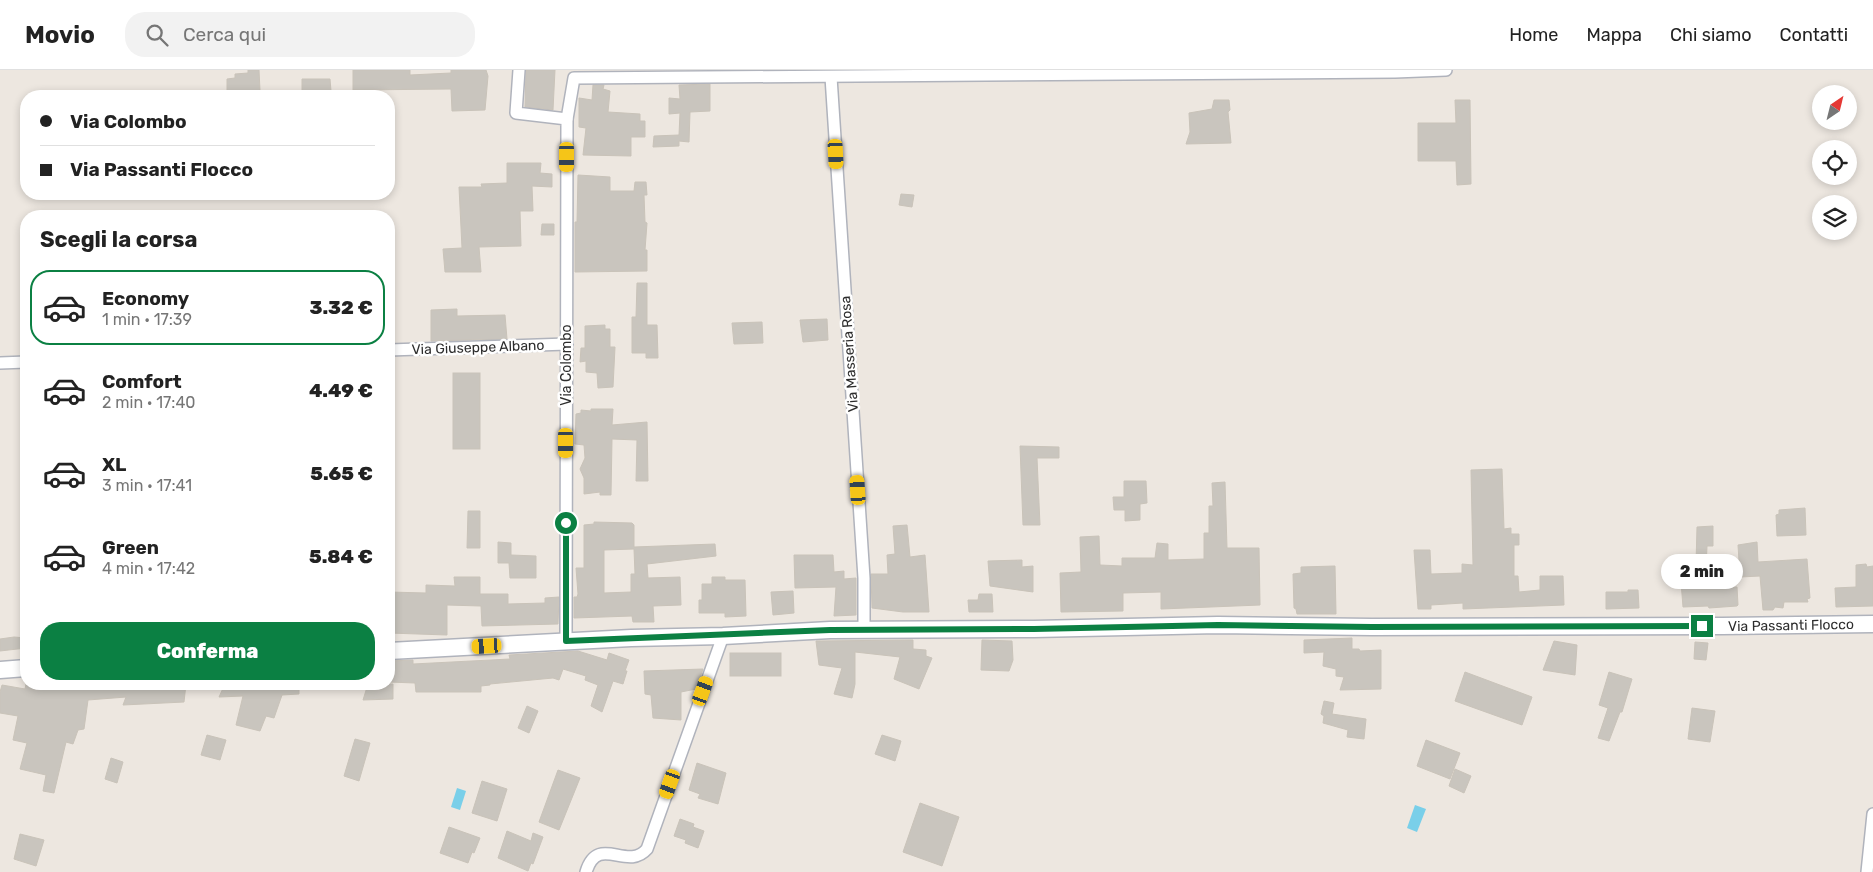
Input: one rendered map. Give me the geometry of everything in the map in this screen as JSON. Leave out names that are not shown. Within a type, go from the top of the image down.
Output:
[{"type":"main road","name":"Via Passanti Flocco","points":[[395,651],[566,641],[723,636],[830,630],[1218,625],[1382,627],[1873,624]]},
{"type":"main road","points":[[0,670],[20,668]]},
{"type":"street","points":[[519,70],[516,113],[567,119]]},
{"type":"street","points":[[831,77],[1446,70]]},
{"type":"street","name":"Via Colombo","points":[[566,641],[567,119],[574,78],[831,77]]},
{"type":"street","name":"Via Masseria Rosa","points":[[831,77],[864,578],[864,631]]},
{"type":"street","name":"Via Giuseppe Albano","points":[[395,350],[566,344]]},
{"type":"street","points":[[0,362],[20,362]]},
{"type":"street","points":[[586,872],[590,861],[602,854],[626,860],[634,859],[644,854],[647,849],[723,636]]},
{"type":"street","points":[[1867,872],[1873,814]]},
{"type":"water","points":[[457,788],[466,791],[460,810],[451,807]]},
{"type":"water","points":[[1415,805],[1426,809],[1417,832],[1407,828]]},
{"type":"building","points":[[248,70],[259,70],[260,90],[227,90],[227,79],[235,78],[235,74],[248,73]]},
{"type":"building","points":[[353,70],[410,70],[410,75],[451,73],[451,70],[486,70],[488,76],[485,110],[452,111],[451,89],[353,90]]},
{"type":"building","points":[[526,70],[555,70],[553,110],[525,107]]},
{"type":"building","points":[[302,79],[330,79],[331,90],[302,90]]},
{"type":"building","points":[[710,84],[710,111],[690,112],[689,142],[679,141],[679,146],[653,147],[654,136],[679,135],[680,113],[669,114],[669,98],[680,99],[679,85]]},
{"type":"building","points":[[593,85],[604,85],[603,89],[610,91],[608,112],[640,114],[640,121],[645,121],[645,137],[631,137],[631,156],[583,155],[586,128],[579,127],[579,98],[592,100]]},
{"type":"building","points":[[1214,100],[1229,100],[1230,110],[1228,112],[1231,143],[1186,144],[1190,132],[1189,113],[1212,109]]},
{"type":"building","points":[[1455,100],[1470,100],[1471,184],[1457,185],[1456,161],[1418,161],[1418,123],[1456,123]]},
{"type":"building","points":[[507,163],[541,163],[540,173],[552,174],[552,187],[532,186],[533,211],[520,211],[521,246],[479,247],[481,272],[445,272],[443,249],[462,248],[459,187],[482,187],[481,184],[507,183]]},
{"type":"building","points":[[578,175],[610,177],[610,191],[634,191],[635,182],[646,182],[647,195],[644,195],[645,222],[647,223],[645,250],[647,250],[647,271],[575,272],[575,222],[577,222]]},
{"type":"building","points":[[901,194],[914,195],[912,207],[899,205]]},
{"type":"building","points":[[542,224],[554,224],[554,235],[541,235]]},
{"type":"building","points":[[637,283],[647,283],[647,325],[657,325],[658,358],[646,358],[646,353],[632,353],[632,317],[636,317]]},
{"type":"building","points":[[457,309],[457,316],[505,315],[507,339],[431,341],[431,310]]},
{"type":"building","points":[[827,319],[828,340],[803,342],[800,320]]},
{"type":"building","points":[[762,322],[763,343],[734,344],[732,323]]},
{"type":"building","points":[[605,325],[605,329],[610,329],[610,347],[615,347],[613,387],[598,388],[597,373],[586,372],[586,361],[580,362],[581,348],[585,348],[585,326]]},
{"type":"building","points":[[453,373],[480,373],[480,449],[453,449]]},
{"type":"building","points":[[591,409],[613,409],[612,425],[647,422],[648,481],[636,481],[637,440],[612,439],[611,495],[600,495],[600,492],[584,494],[584,478],[580,469],[585,458],[584,445],[575,444],[576,414],[581,413],[581,410],[591,411]]},
{"type":"building","points":[[1020,446],[1059,447],[1059,458],[1037,458],[1040,525],[1023,525]]},
{"type":"building","points":[[1502,469],[1504,529],[1511,528],[1511,534],[1519,534],[1519,545],[1514,545],[1514,576],[1518,576],[1519,592],[1540,590],[1540,576],[1563,576],[1564,605],[1463,609],[1463,603],[1431,605],[1431,609],[1418,609],[1414,550],[1430,550],[1431,574],[1462,573],[1462,564],[1473,565],[1471,470]]},
{"type":"building","points":[[1124,481],[1146,481],[1147,503],[1140,504],[1140,520],[1125,521],[1125,510],[1114,510],[1113,497],[1124,497]]},
{"type":"building","points":[[1225,482],[1227,548],[1259,548],[1260,605],[1161,609],[1161,592],[1123,593],[1123,611],[1061,612],[1060,573],[1081,572],[1080,537],[1099,536],[1100,565],[1122,566],[1122,558],[1155,558],[1157,543],[1168,544],[1168,560],[1204,559],[1204,533],[1209,533],[1209,506],[1213,506],[1212,483]]},
{"type":"building","points":[[1805,508],[1806,535],[1777,536],[1776,515],[1779,514],[1779,510]]},
{"type":"building","points":[[468,511],[480,511],[480,548],[467,548]]},
{"type":"building","points":[[594,522],[632,523],[634,525],[634,547],[715,544],[716,556],[647,564],[648,578],[680,577],[681,605],[653,606],[654,622],[633,622],[632,616],[574,618],[574,597],[577,597],[578,594],[576,568],[584,568],[584,525],[594,524]],"holes":[[[634,549],[635,574],[631,574],[631,592],[604,593],[604,550]]]},
{"type":"building","points":[[907,525],[910,557],[925,555],[929,612],[903,612],[872,608],[871,574],[888,574],[887,555],[895,554],[893,526]]},
{"type":"building","points":[[1713,526],[1713,546],[1707,546],[1706,569],[1715,569],[1717,588],[1737,587],[1738,605],[1709,608],[1708,606],[1683,607],[1680,569],[1692,569],[1692,564],[1696,564],[1697,527]]},
{"type":"building","points":[[498,542],[511,543],[511,555],[536,556],[536,578],[510,578],[509,563],[498,563]]},
{"type":"building","points":[[1757,542],[1758,562],[1807,559],[1810,598],[1807,599],[1808,602],[1784,602],[1783,608],[1775,607],[1773,610],[1763,610],[1760,576],[1740,577],[1738,545]]},
{"type":"building","points":[[794,555],[833,555],[834,572],[844,571],[844,579],[856,578],[856,615],[834,616],[836,587],[795,588]]},
{"type":"building","points":[[1022,560],[1022,567],[1033,566],[1033,592],[990,586],[988,561]]},
{"type":"building","points":[[1866,564],[1867,567],[1873,566],[1873,606],[1836,607],[1835,588],[1856,587],[1856,565]]},
{"type":"building","points":[[1335,566],[1336,614],[1297,614],[1294,608],[1293,574],[1301,573],[1301,567]]},
{"type":"building","points":[[454,577],[480,577],[480,594],[508,594],[508,604],[545,603],[545,598],[559,597],[558,624],[482,626],[481,606],[447,605],[447,635],[395,633],[395,592],[426,593],[426,585],[455,586]]},
{"type":"building","points":[[712,577],[725,577],[725,580],[745,580],[746,616],[725,617],[725,613],[699,613],[699,600],[702,600],[702,584],[712,584]]},
{"type":"building","points":[[1628,590],[1638,590],[1639,608],[1606,609],[1606,592],[1628,592]]},
{"type":"building","points":[[793,591],[794,613],[773,615],[771,592]]},
{"type":"building","points":[[979,594],[992,594],[993,612],[969,612],[968,600],[978,600]]},
{"type":"building","points":[[20,638],[20,649],[0,651],[0,639]]},
{"type":"building","points":[[1352,638],[1352,649],[1359,649],[1360,651],[1381,650],[1381,689],[1340,690],[1344,677],[1336,676],[1336,669],[1323,666],[1324,652],[1304,653],[1304,640]]},
{"type":"building","points":[[913,640],[913,649],[926,650],[926,656],[932,658],[919,689],[894,679],[900,657],[855,652],[855,684],[852,698],[834,694],[842,668],[819,665],[816,641]]},
{"type":"building","points":[[982,640],[1012,641],[1013,660],[1009,671],[981,670]]},
{"type":"building","points":[[1554,641],[1577,645],[1575,675],[1543,670]]},
{"type":"building","points":[[1695,642],[1708,643],[1706,660],[1694,659]]},
{"type":"building","points":[[578,651],[607,660],[609,653],[629,660],[623,684],[613,681],[602,712],[591,706],[598,685],[585,680],[586,676],[563,669],[559,680],[553,678],[490,684],[481,686],[481,692],[416,692],[415,683],[395,682],[395,661],[413,660],[413,664],[510,659],[509,655]]},
{"type":"building","points":[[730,653],[781,653],[781,676],[730,676]]},
{"type":"building","points":[[703,669],[696,689],[681,692],[681,720],[653,718],[651,695],[645,694],[644,671]]},
{"type":"building","points":[[1465,672],[1532,697],[1522,725],[1455,701]]},
{"type":"building","points":[[1609,672],[1632,679],[1622,712],[1620,712],[1609,741],[1598,738],[1608,708],[1599,705]]},
{"type":"building","points":[[2,685],[20,688],[20,690],[185,690],[184,702],[123,705],[126,697],[88,700],[84,729],[78,730],[73,744],[66,742],[54,793],[43,791],[46,775],[20,769],[27,743],[13,740],[18,716],[0,713]]},
{"type":"building","points":[[222,690],[299,690],[299,694],[282,695],[274,718],[266,716],[260,731],[236,725],[243,696],[219,697]]},
{"type":"building","points":[[366,690],[393,690],[393,699],[363,700]]},
{"type":"building","points":[[1324,701],[1334,703],[1332,714],[1366,719],[1364,739],[1347,737],[1348,730],[1323,723],[1324,716],[1321,714]]},
{"type":"building","points":[[527,706],[538,711],[529,733],[518,728]]},
{"type":"building","points":[[1692,708],[1715,711],[1710,742],[1688,739]]},
{"type":"building","points":[[207,735],[226,740],[220,760],[201,755]]},
{"type":"building","points":[[882,735],[901,741],[895,761],[875,754]]},
{"type":"building","points":[[355,739],[370,743],[359,781],[344,776]]},
{"type":"building","points":[[1426,740],[1460,753],[1450,779],[1417,766]]},
{"type":"building","points":[[111,758],[123,762],[117,783],[105,779]]},
{"type":"building","points":[[697,763],[726,773],[718,804],[698,798],[700,794],[689,790]]},
{"type":"building","points":[[1455,769],[1471,776],[1464,793],[1449,786]]},
{"type":"building","points":[[558,770],[580,778],[559,830],[539,822]]},
{"type":"building","points":[[482,781],[507,789],[497,821],[472,813]]},
{"type":"building","points":[[920,803],[959,817],[942,866],[903,852]]},
{"type":"building","points":[[680,819],[694,824],[693,827],[704,831],[698,848],[685,843],[686,840],[674,836]]},
{"type":"building","points":[[449,827],[480,838],[468,863],[440,853]]},
{"type":"building","points":[[507,831],[531,841],[533,833],[543,837],[533,864],[531,863],[528,871],[498,858]]},
{"type":"building","points":[[20,834],[44,840],[36,866],[14,859]]},
{"type":"route","points":[[566,523],[566,641],[723,636],[830,630],[1034,629],[1218,625],[1372,627],[1702,626]]}]
